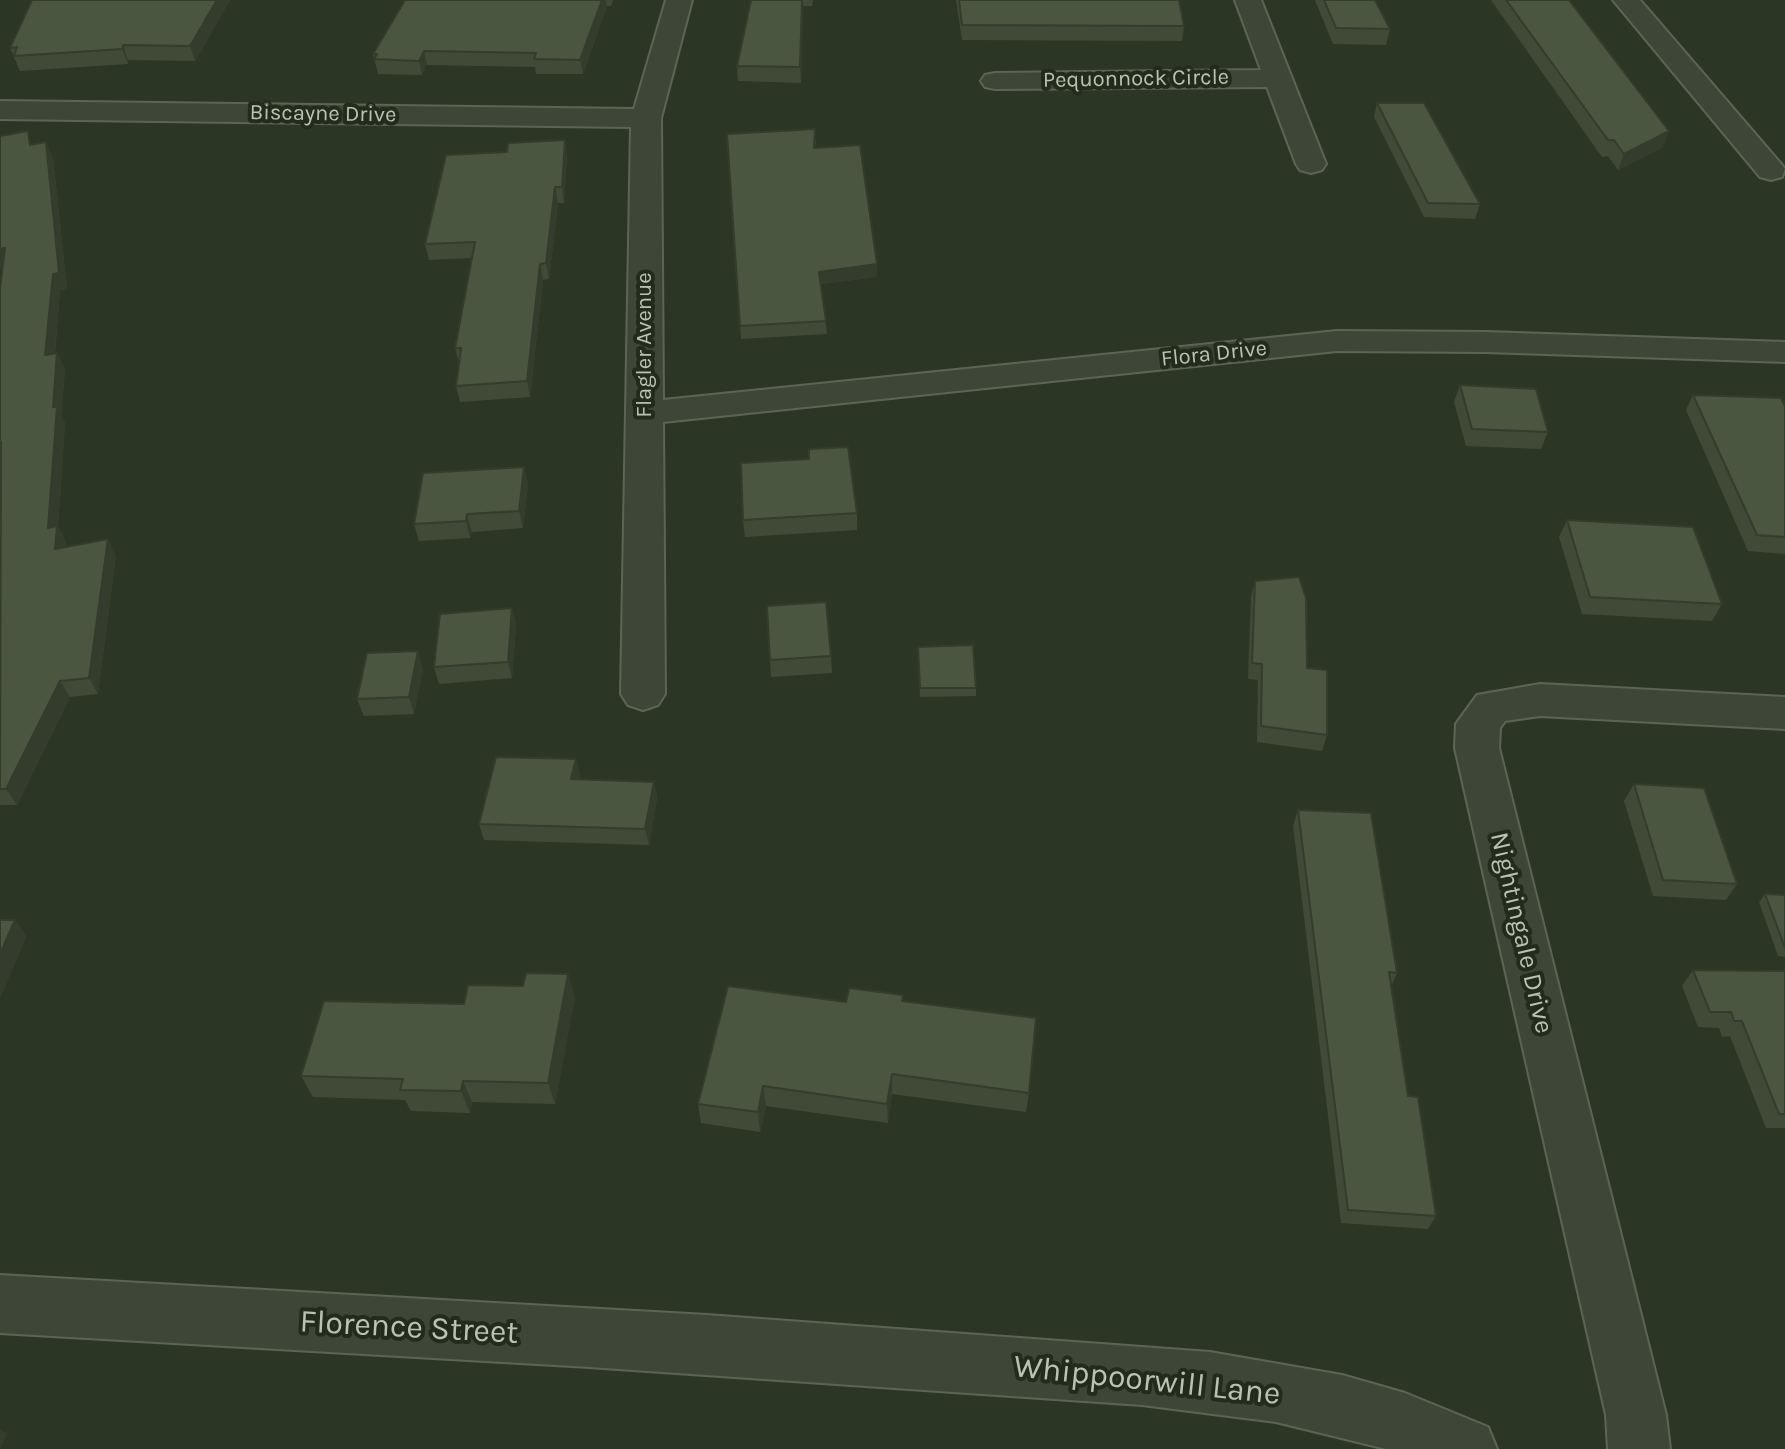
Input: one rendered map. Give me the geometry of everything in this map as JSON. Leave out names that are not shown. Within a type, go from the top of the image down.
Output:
[{"type":"street","name":"Flagler Avenue","points":[[643,694],[646,118],[679,0]]},
{"type":"street","points":[[1248,0],[1311,164]]},
{"type":"street","points":[[1626,0],[1771,171]]},
{"type":"street","name":"Pequonnock Circle","points":[[995,81],[1277,78]]},
{"type":"street","name":"Biscayne Drive","points":[[0,110],[646,118]]},
{"type":"street","name":"Flora Drive","points":[[645,413],[1337,341],[1486,342],[1785,352]]},
{"type":"street","name":"Nightingale Drive","points":[[1639,1449],[1633,1399],[1477,748],[1478,724],[1492,707],[1540,700],[1785,713]]},
{"type":"street","name":"Florence Street","points":[[0,1304],[818,1352]]},
{"type":"street","name":"Whippoorwill Lane","points":[[818,1352],[1248,1386],[1418,1426],[1466,1449]]},
{"type":"building","points":[[32,0],[217,0],[190,46],[123,45],[122,49],[14,56],[17,47],[10,48]]},
{"type":"building","points":[[405,0],[602,0],[580,60],[534,59],[536,53],[424,51],[419,61],[374,59],[377,54],[373,54]]},
{"type":"building","points":[[751,0],[802,0],[800,67],[737,66]]},
{"type":"building","points":[[959,0],[1179,0],[1184,26],[962,25]]},
{"type":"building","points":[[1324,0],[1375,0],[1390,29],[1336,28]]},
{"type":"building","points":[[1506,0],[1569,0],[1669,131],[1624,154],[1614,140],[1608,140]]},
{"type":"building","points":[[1377,103],[1424,103],[1480,204],[1428,203]]},
{"type":"building","points":[[815,129],[814,148],[860,145],[877,264],[819,272],[826,321],[740,326],[727,134]]},
{"type":"building","points":[[28,131],[30,145],[46,142],[59,273],[53,274],[45,355],[57,353],[53,407],[57,407],[48,528],[57,526],[55,549],[108,539],[89,678],[60,681],[6,789],[0,789],[0,288],[5,248],[0,249],[0,136]]},
{"type":"building","points":[[565,140],[562,187],[555,187],[546,263],[540,264],[527,381],[456,386],[461,348],[455,348],[475,242],[425,244],[446,155],[507,152],[508,143]]},
{"type":"building","points":[[1460,385],[1536,389],[1548,432],[1472,429]]},
{"type":"building","points":[[1693,395],[1781,398],[1785,406],[1785,537],[1757,535]]},
{"type":"building","points":[[848,447],[857,513],[743,520],[741,463],[809,459],[809,449]]},
{"type":"building","points":[[524,467],[519,511],[467,514],[466,521],[414,524],[423,473]]},
{"type":"building","points":[[1567,520],[1693,527],[1722,604],[1590,597]]},
{"type":"building","points":[[1299,577],[1306,598],[1307,668],[1327,670],[1327,735],[1261,726],[1262,664],[1252,663],[1255,581]]},
{"type":"building","points":[[826,602],[831,656],[770,660],[767,606]]},
{"type":"building","points":[[512,608],[508,662],[434,667],[440,614]]},
{"type":"building","points":[[973,645],[976,688],[920,688],[918,647]]},
{"type":"building","points":[[418,651],[409,697],[357,699],[367,653]]},
{"type":"building","points":[[496,757],[576,759],[571,779],[654,782],[645,829],[479,824]]},
{"type":"building","points":[[1634,784],[1704,788],[1737,884],[1663,880]]},
{"type":"building","points":[[1298,810],[1371,813],[1397,973],[1389,972],[1408,1096],[1418,1097],[1436,1216],[1348,1210]]},
{"type":"building","points":[[1765,894],[1785,895],[1785,948]]},
{"type":"building","points":[[0,920],[15,920],[0,954]]},
{"type":"building","points":[[1693,970],[1785,971],[1785,1114],[1779,1114],[1742,1021],[1734,1021],[1731,1012],[1710,1012]]},
{"type":"building","points":[[526,973],[568,974],[548,1083],[463,1081],[461,1091],[400,1090],[403,1079],[301,1076],[324,1001],[464,1004],[468,985],[523,986]]},
{"type":"building","points":[[728,986],[846,1002],[849,988],[903,995],[902,1001],[1036,1018],[1029,1093],[892,1074],[887,1104],[763,1086],[758,1112],[698,1104]]}]
